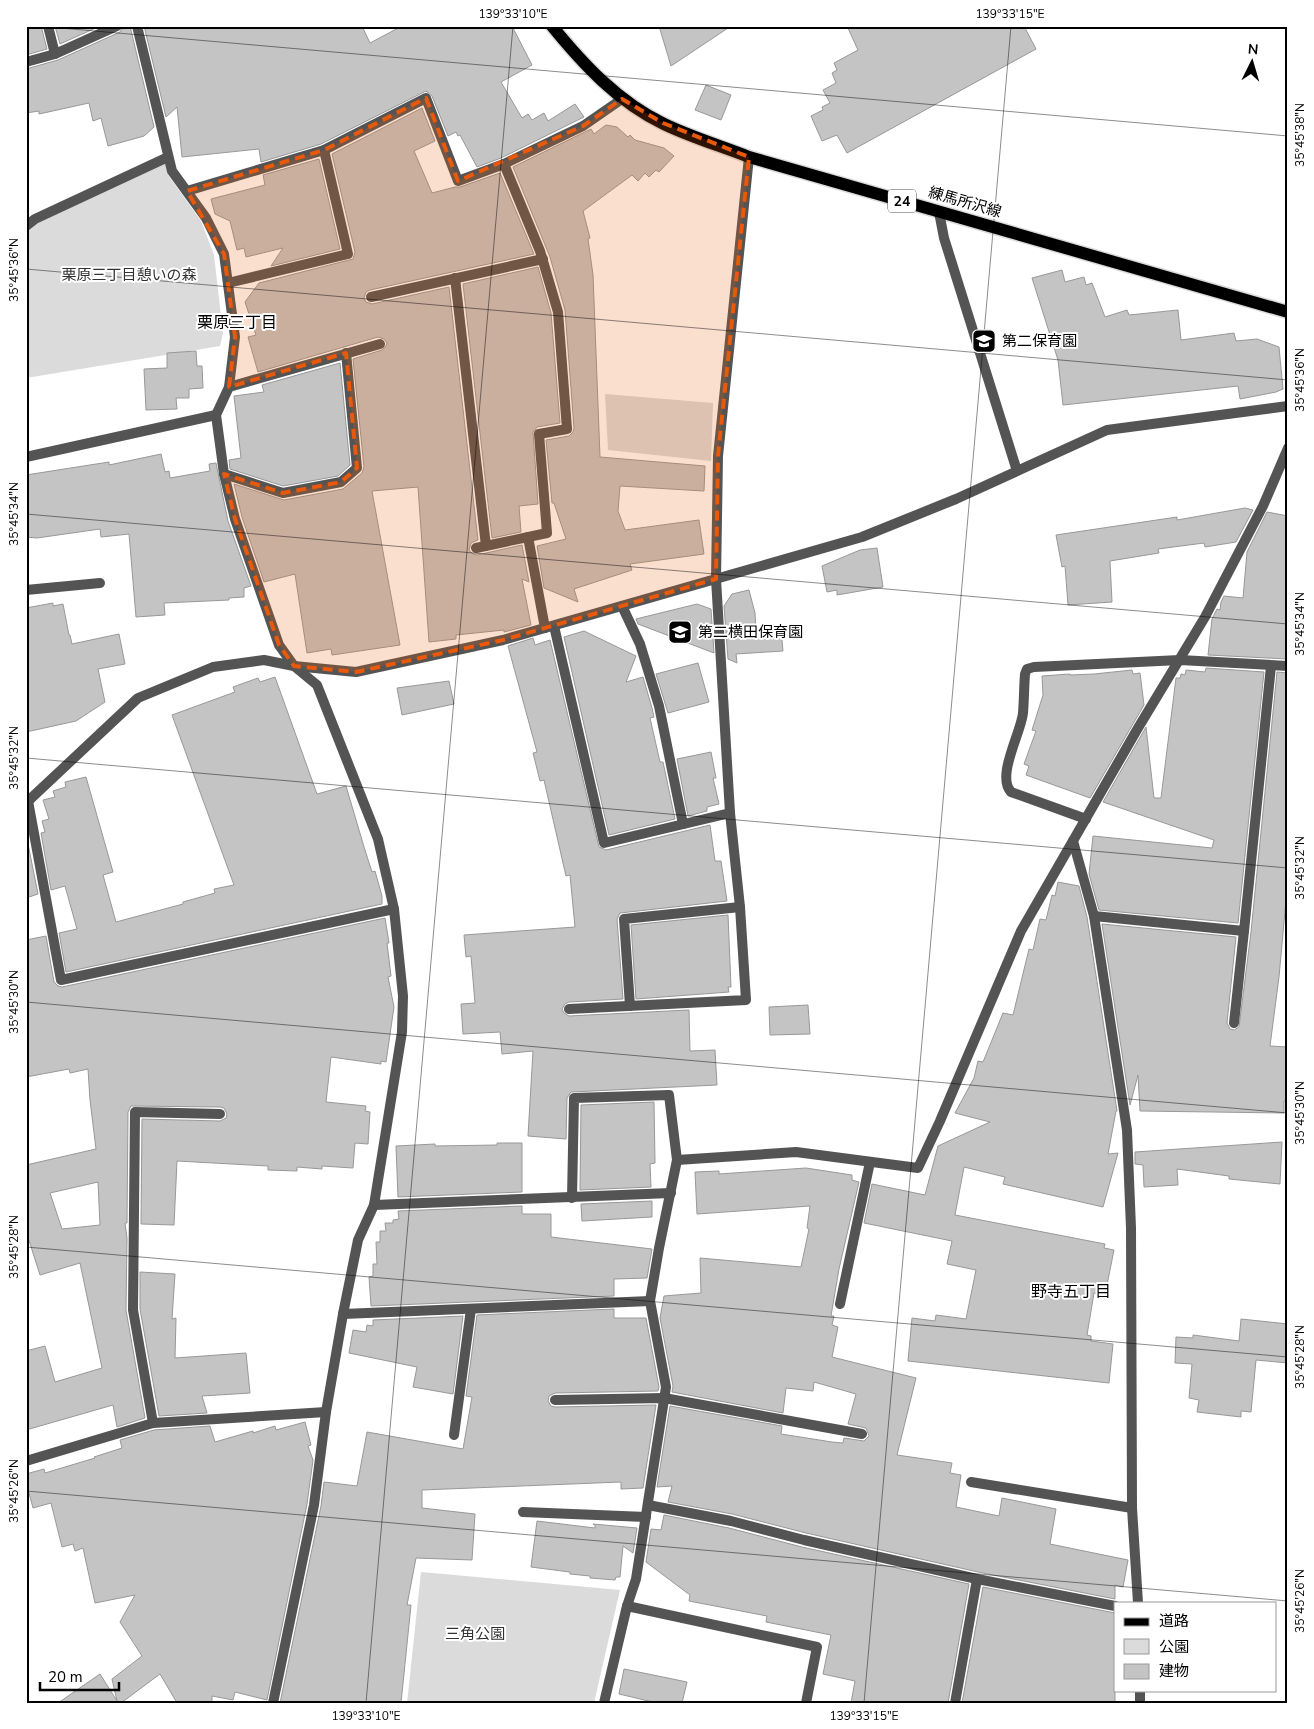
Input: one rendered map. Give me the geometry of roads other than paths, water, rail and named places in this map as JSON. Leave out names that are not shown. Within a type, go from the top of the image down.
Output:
[{"type":"main road","name":"練馬所沢線","points":[[552,26],[577,56],[622,99],[663,123],[749,157],[1288,312]]},
{"type":"street","points":[[48,26],[55,54]]},
{"type":"street","points":[[26,62],[55,54],[117,26]]},
{"type":"street","points":[[137,26],[172,171],[206,218],[224,254],[235,337],[229,388],[216,415],[224,474],[235,519],[279,645],[294,666],[317,685],[378,839],[394,909],[403,996],[402,1032],[374,1205],[358,1240],[326,1412],[314,1505],[273,1703]]},
{"type":"street","points":[[187,191],[324,150],[426,98],[458,181],[504,164],[583,126],[622,99]]},
{"type":"street","points":[[228,283],[348,254],[324,150]]},
{"type":"street","points":[[26,226],[36,219],[168,157]]},
{"type":"street","points":[[569,1010],[746,1000],[740,907],[730,812],[716,579],[718,456],[749,157]]},
{"type":"street","points":[[455,278],[481,547],[547,533],[539,434],[567,429],[558,312],[543,259],[504,164]]},
{"type":"street","points":[[939,212],[944,238],[1017,471]]},
{"type":"street","points":[[371,297],[543,259]]},
{"type":"street","points":[[229,388],[380,344]]},
{"type":"street","points":[[224,474],[283,493],[341,482],[357,468],[346,353]]},
{"type":"street","points":[[394,909],[61,980],[27,802],[138,698],[213,667],[264,660],[294,666],[356,672],[503,640],[862,537],[956,499],[1107,430],[1288,406]]},
{"type":"street","points":[[26,457],[216,415]]},
{"type":"street","points":[[677,1160],[796,1152],[918,1168],[940,1122],[1021,931],[1205,618],[1258,515],[1288,448]]},
{"type":"street","points":[[528,537],[604,843],[730,812]]},
{"type":"street","points":[[26,590],[100,583]]},
{"type":"street","points":[[622,606],[640,644],[659,706],[684,824]]},
{"type":"street","points":[[1086,818],[1011,792],[1007,788],[1006,776],[1023,715],[1025,674],[1028,669],[1034,667],[1180,660],[1288,666]]},
{"type":"street","points":[[1234,1023],[1271,666]]},
{"type":"street","points":[[1073,841],[1094,916],[1127,1130],[1131,1228],[1132,1508],[1138,1602]]},
{"type":"street","points":[[630,1006],[624,919],[740,907]]},
{"type":"street","points":[[1094,916],[1244,931]]},
{"type":"street","points":[[572,1198],[574,1098],[670,1095],[677,1160],[650,1302],[666,1387],[636,1579],[627,1606],[604,1703]]},
{"type":"street","points":[[153,1423],[133,1310],[136,1112],[220,1114]]},
{"type":"street","points":[[840,1304],[870,1162]]},
{"type":"street","points":[[374,1205],[671,1193]]},
{"type":"street","points":[[343,1314],[650,1302]]},
{"type":"street","points":[[454,1435],[471,1309]]},
{"type":"street","points":[[555,1400],[664,1398],[862,1434]]},
{"type":"street","points":[[26,1461],[153,1423],[326,1412]]},
{"type":"street","points":[[971,1482],[1132,1508]]},
{"type":"street","points":[[648,1505],[732,1521],[804,1540],[977,1579],[1114,1606]]},
{"type":"street","points":[[523,1512],[646,1517]]},
{"type":"street","points":[[955,1703],[977,1579]]},
{"type":"street","points":[[627,1606],[817,1647],[806,1703]]},
{"type":"place","name":"第二保育園","points":[[984,341]]},
{"type":"place","name":"第二横田保育園","points":[[680,632]]},
{"type":"district","name":"栗原三丁目","points":[[237,322]]},
{"type":"district","name":"野寺五丁目","points":[[1071,1291]]},
{"type":"park label","name":"栗原三丁目憩いの森","points":[[129,275]]},
{"type":"park label","name":"三角公園","points":[[475,1634]]}]
